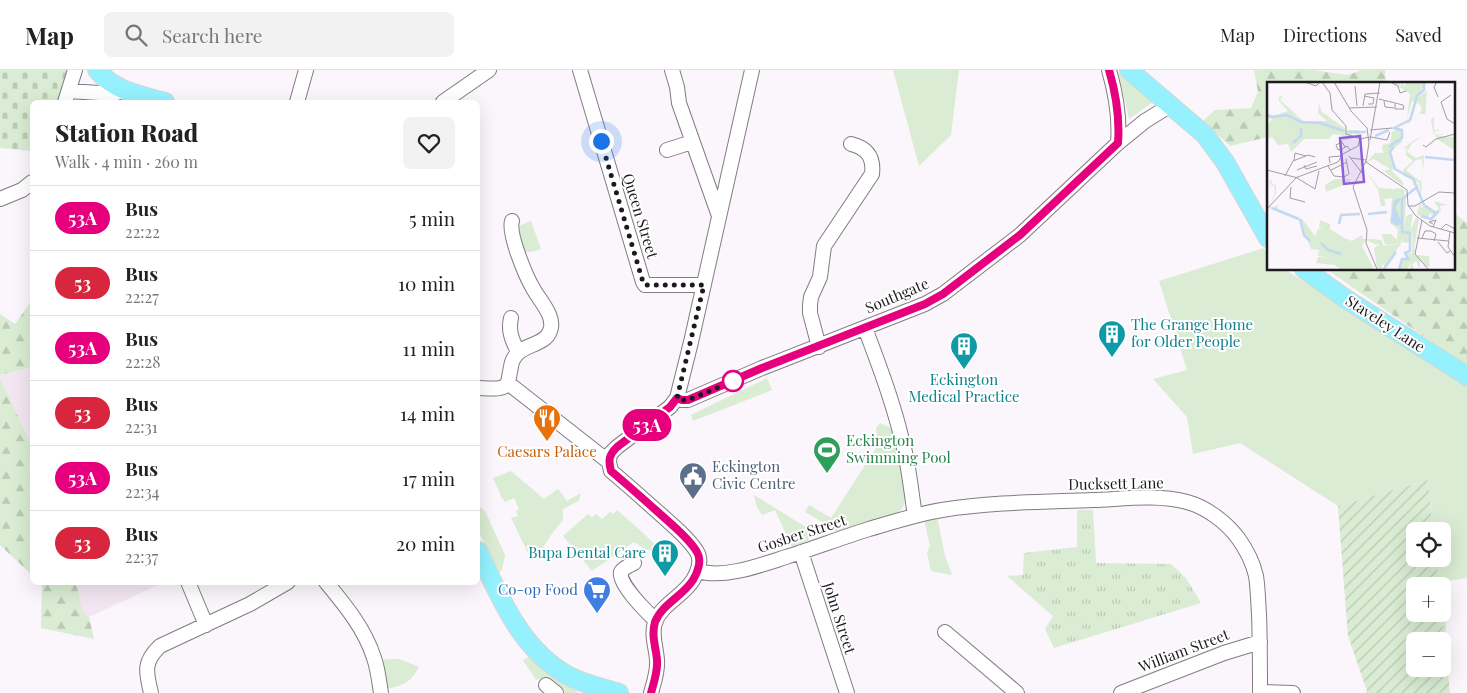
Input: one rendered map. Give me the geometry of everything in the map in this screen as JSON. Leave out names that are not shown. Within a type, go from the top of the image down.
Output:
[{"type":"main road","points":[[97,70],[114,86],[158,100]]},
{"type":"main road","points":[[1130,70],[1205,135],[1216,148],[1267,236]]},
{"type":"main road","name":"Staveley Lane","points":[[1305,270],[1346,299],[1467,376]]},
{"type":"main road","points":[[480,556],[506,608],[524,636],[539,654],[588,689],[619,693]]},
{"type":"street","points":[[75,70],[67,97],[114,94],[124,90]]},
{"type":"street","points":[[298,100],[306,70]]},
{"type":"street","points":[[446,100],[489,70]]},
{"type":"street","name":"Queen Street","points":[[580,70],[643,282],[645,285],[704,285]]},
{"type":"street","points":[[651,693],[657,669],[653,637],[656,620],[674,599],[689,586],[698,571],[699,561],[697,552],[690,543],[611,471],[610,454],[670,407],[677,398],[752,70]]},
{"type":"street","points":[[1109,70],[1115,90],[1120,125],[1118,143]]},
{"type":"street","points":[[678,76],[679,103],[719,216]]},
{"type":"street","name":"Southgate","points":[[677,398],[688,400],[762,368],[820,347],[925,304],[950,289],[1020,235],[1118,143],[1145,121],[1171,105]]},
{"type":"street","points":[[668,150],[692,142]]},
{"type":"street","points":[[820,347],[810,313],[810,305],[811,297],[820,277],[824,246],[872,174],[873,166],[868,153],[862,148],[851,144]]},
{"type":"street","points":[[0,199],[22,190],[30,184]]},
{"type":"street","points":[[480,388],[498,388],[508,383],[512,360],[518,352],[547,337],[552,325],[527,276],[511,231],[512,220]]},
{"type":"street","points":[[511,318],[510,335],[518,352]]},
{"type":"street","points":[[865,328],[886,385],[902,440],[909,472],[915,516]]},
{"type":"street","points":[[508,383],[609,462]]},
{"type":"street","name":"Ducksett Lane","points":[[915,516],[970,507],[1015,503],[1155,498],[1168,498],[1190,503],[1211,513],[1235,535],[1246,551],[1256,575],[1260,642],[1260,692]]},
{"type":"street","name":"Gosber Street","points":[[698,571],[715,574],[757,566],[915,516]]},
{"type":"street","name":"John Street","points":[[801,552],[848,693]]},
{"type":"street","points":[[634,562],[624,568],[621,576],[629,592],[656,620]]},
{"type":"street","points":[[189,585],[206,625]]},
{"type":"street","points":[[151,693],[146,672],[150,657],[160,646],[250,604],[283,585]]},
{"type":"street","points":[[328,585],[356,621],[368,642],[374,658],[381,693]]},
{"type":"street","points":[[945,632],[1016,693]]},
{"type":"street","name":"William Street","points":[[1121,693],[1224,653],[1260,642]]},
{"type":"street","points":[[1260,692],[1293,693]]},
{"type":"shaded area","points":[[30,368],[30,442],[0,378],[0,375]]},
{"type":"shaded area","points":[[76,585],[158,585],[89,617],[83,613]]},
{"type":"green space","points":[[0,70],[68,70],[59,100],[30,100],[30,151],[0,148]]},
{"type":"green space","points":[[893,70],[959,70],[951,135],[919,166]]},
{"type":"green space","points":[[1254,70],[1313,70],[1347,75],[1362,70],[1385,70],[1386,82],[1267,82],[1267,137],[1230,146],[1203,121],[1215,110],[1251,108],[1258,92]]},
{"type":"green space","points":[[1118,72],[1153,102],[1129,119],[1127,109]]},
{"type":"green space","points":[[1454,213],[1467,223],[1467,366],[1327,270],[1454,270]]},
{"type":"green space","points":[[531,221],[541,249],[528,252],[524,251],[520,245],[517,228]]},
{"type":"green space","points":[[1264,248],[1267,252],[1267,270],[1286,270],[1467,386],[1467,578],[1451,581],[1451,577],[1438,577],[1437,567],[1451,567],[1451,522],[1432,522],[1428,480],[1338,506],[1240,443],[1193,454],[1187,417],[1153,379],[1187,370],[1159,281]]},
{"type":"green space","points":[[30,303],[30,368],[0,375],[0,314],[15,324]]},
{"type":"green space","points":[[0,378],[30,442],[30,573],[0,545]]},
{"type":"green space","points":[[767,378],[772,390],[693,421],[691,415]]},
{"type":"green space","points":[[880,423],[891,428],[896,444],[905,482],[904,505],[898,513],[840,531],[829,529],[824,523],[805,512],[809,505],[831,518],[878,445],[876,428]]},
{"type":"green space","points":[[511,471],[544,499],[558,489],[567,501],[581,493],[579,501],[563,509],[563,520],[536,558],[530,557],[511,518],[518,516],[516,511],[519,509],[514,498],[505,502],[493,478]]},
{"type":"green space","points":[[1428,480],[1432,522],[1406,522],[1406,567],[1437,567],[1438,577],[1406,577],[1406,622],[1443,622],[1444,632],[1406,632],[1406,677],[1448,677],[1450,693],[1366,693],[1367,691],[1348,636],[1338,506]]},
{"type":"green space","points":[[754,495],[809,529],[811,537],[803,543],[792,547],[775,510],[762,515],[757,507]]},
{"type":"green space","points":[[480,507],[486,513],[505,555],[502,570],[498,573],[480,534]]},
{"type":"green space","points":[[617,510],[659,548],[655,552],[645,549],[634,542],[592,571],[563,536],[588,514],[592,517],[596,514],[602,519],[610,512],[613,514]]},
{"type":"green space","points":[[1077,510],[1093,510],[1096,563],[1171,564],[1186,578],[1201,603],[1054,648],[1045,629],[1053,616],[1007,576],[1023,575],[1024,553],[1077,547]]},
{"type":"green space","points":[[936,518],[945,556],[952,575],[931,571],[927,553],[930,546],[924,520]]},
{"type":"green space","points":[[42,585],[76,585],[83,612],[89,617],[94,639],[41,628]]},
{"type":"green space","points":[[1443,622],[1446,622],[1446,632],[1444,632]]},
{"type":"green space","points":[[531,656],[573,686],[578,693],[565,693],[546,677],[536,680],[523,660]]},
{"type":"green space","points":[[399,659],[419,667],[413,677],[406,682],[387,689],[381,660]]},
{"type":"bus line","name":"53A","points":[[651,693],[657,669],[653,637],[656,620],[674,599],[689,586],[698,571],[699,561],[697,552],[683,535],[611,471],[610,454],[670,407],[677,398],[688,400],[762,368],[820,347],[925,304],[957,284],[1020,235],[1118,143],[1120,125],[1115,90],[1109,70]]},
{"type":"place","name":"The Grange Home for Older People","points":[[1112,358]]},
{"type":"place","name":"Eckington Medical Practice","points":[[964,370]]},
{"type":"place","name":"Caesars Palace","points":[[547,442]]},
{"type":"place","name":"Eckington Swimming Pool","points":[[827,474]]},
{"type":"place","name":"Eckington Civic Centre","points":[[693,500]]},
{"type":"place","name":"Bupa Dental Care","points":[[665,577]]},
{"type":"place","name":"Co-op Food","points":[[597,614]]},
{"type":"route","points":[[601,141],[645,285],[704,285],[677,398],[688,400],[733,381]]}]
